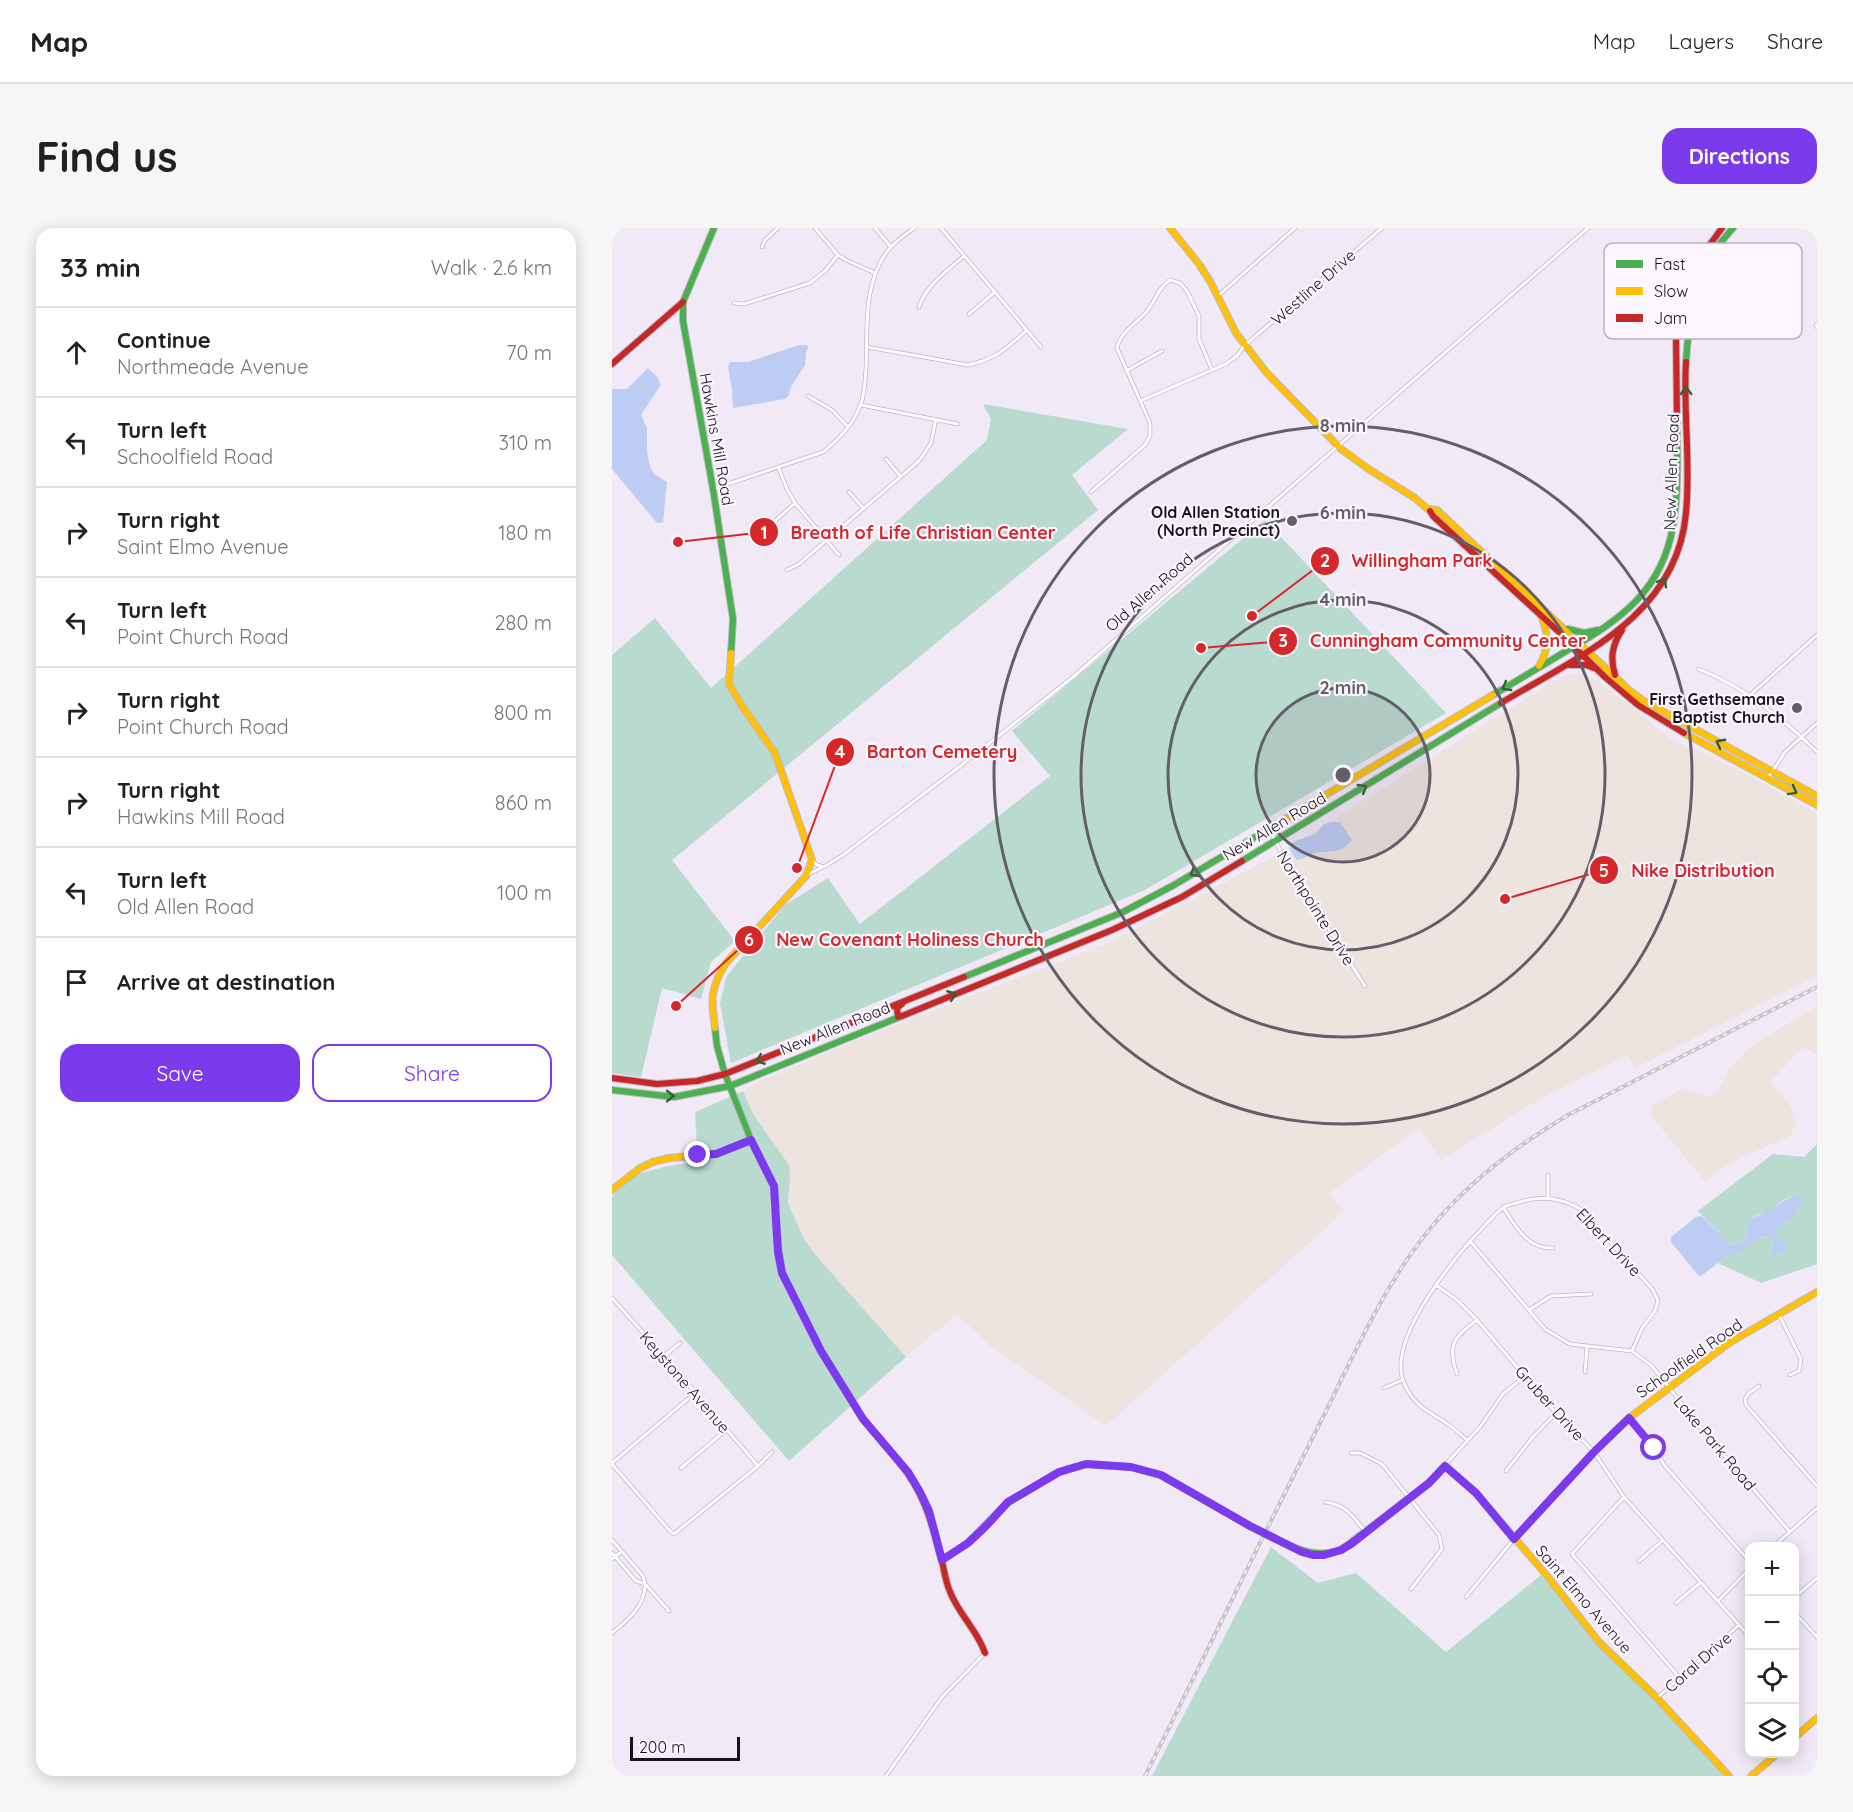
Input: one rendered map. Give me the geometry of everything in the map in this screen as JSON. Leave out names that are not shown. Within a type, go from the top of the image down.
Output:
[{"type":"main road","name":"Hawkins Mill Road","points":[[714,228],[683,302],[684,330],[713,489],[733,619],[734,633],[730,650],[729,684],[775,753],[812,860]]},
{"type":"main road","points":[[1170,228],[1199,264],[1244,346],[1337,446],[1429,509],[1433,516],[1541,615],[1642,700],[1770,774],[1817,805]]},
{"type":"main road","name":"New Allen Road","points":[[1710,243],[1722,228]]},
{"type":"main road","name":"New Allen Road","points":[[1720,243],[1733,228]]},
{"type":"main road","points":[[612,364],[683,302]]},
{"type":"main road","name":"New Allen Road","points":[[612,1078],[657,1084],[697,1081],[725,1074],[1123,912],[1269,829],[1622,616],[1641,596],[1656,575],[1669,549],[1676,512],[1676,339]]},
{"type":"main road","name":"New Allen Road","points":[[612,1090],[674,1097],[730,1086],[1112,930],[1182,897],[1586,653],[1625,625],[1651,600],[1670,570],[1684,532],[1687,481],[1687,339]]},
{"type":"main road","points":[[1429,509],[1437,510],[1564,627],[1577,645]]},
{"type":"main road","points":[[1537,668],[1548,648],[1548,631],[1541,615]]},
{"type":"main road","points":[[1616,678],[1612,667],[1611,651],[1613,643],[1625,625]]},
{"type":"main road","points":[[1564,627],[1584,633],[1606,626]]},
{"type":"main road","points":[[1586,653],[1596,669],[1654,716],[1817,796]]},
{"type":"main road","points":[[1564,666],[1584,664],[1596,669]]},
{"type":"main road","points":[[812,860],[806,876],[726,963],[716,979],[711,1001],[717,1046],[725,1074],[751,1140],[774,1186],[778,1252],[782,1273],[821,1351],[863,1419],[908,1472],[920,1492],[929,1511],[948,1588],[957,1606],[981,1641],[985,1653]]},
{"type":"main road","points":[[898,1017],[896,1011],[898,1006],[911,998]]},
{"type":"main road","points":[[612,1190],[640,1168],[653,1162],[669,1158],[716,1154],[751,1140]]},
{"type":"main road","name":"Schoolfield Road","points":[[1514,1539],[1594,1452],[1629,1418],[1729,1343],[1817,1292]]},
{"type":"main road","points":[[942,1560],[968,1543],[1008,1502],[1059,1472],[1086,1464],[1131,1467],[1161,1475],[1250,1526],[1302,1552],[1313,1555],[1324,1555],[1341,1550],[1429,1483],[1445,1466]]},
{"type":"main road","name":"Saint Elmo Avenue","points":[[1445,1466],[1476,1493],[1548,1577],[1599,1642],[1657,1698],[1729,1776]]},
{"type":"main road","points":[[1799,1734],[1817,1718]]},
{"type":"main road","points":[[1751,1776],[1772,1758]]},
{"type":"street","points":[[762,247],[765,240],[778,228]]},
{"type":"street","points":[[814,228],[838,255],[875,273]]},
{"type":"street","points":[[874,228],[891,247]]},
{"type":"street","points":[[713,489],[823,452],[848,428],[861,405],[865,383],[869,292],[875,273],[891,247],[914,228]]},
{"type":"street","points":[[941,228],[1041,347]]},
{"type":"street","points":[[1218,296],[1295,228]]},
{"type":"street","name":"Westline Drive","points":[[1140,401],[1226,364],[1382,228]]},
{"type":"street","name":"Old Allen Road","points":[[806,876],[854,847],[1039,705],[1588,228]]},
{"type":"street","points":[[734,303],[744,304],[810,283],[825,271],[838,255]]},
{"type":"street","points":[[919,308],[922,296],[964,256]]},
{"type":"street","points":[[1091,492],[1145,445],[1149,436],[1150,423],[1117,348],[1119,340],[1148,309],[1162,286],[1170,280],[1180,284],[1187,291],[1199,316],[1199,339],[1212,370]]},
{"type":"street","points":[[969,314],[995,292]]},
{"type":"street","points":[[867,347],[968,365],[984,362],[998,355],[1027,330]]},
{"type":"street","points":[[1126,371],[1162,351]]},
{"type":"street","points":[[808,396],[832,410],[848,428]]},
{"type":"street","points":[[861,405],[958,423]]},
{"type":"street","points":[[787,570],[796,567],[919,461],[931,443],[936,419]]},
{"type":"street","points":[[886,459],[902,477]]},
{"type":"street","points":[[779,468],[795,504],[839,555]]},
{"type":"street","points":[[849,492],[864,509]]},
{"type":"street","points":[[775,521],[795,504]]},
{"type":"street","points":[[1749,696],[1817,635]]},
{"type":"street","points":[[1698,669],[1716,675],[1749,696],[1801,736],[1817,752]]},
{"type":"street","points":[[1770,774],[1785,752],[1817,723]]},
{"type":"street","name":"Northpointe Drive","points":[[1269,829],[1365,986]]},
{"type":"street","points":[[812,860],[824,867]]},
{"type":"street","points":[[1467,1440],[1450,1426],[1422,1409],[1410,1396],[1402,1380],[1401,1360],[1404,1345],[1420,1309],[1470,1241],[1503,1207],[1528,1199],[1548,1198],[1548,1175]]},
{"type":"street","name":"Elbert Drive","points":[[1548,1198],[1568,1201],[1582,1209],[1653,1290],[1658,1301],[1655,1311],[1642,1328],[1632,1351]]},
{"type":"street","points":[[1503,1207],[1515,1227],[1529,1242],[1544,1249],[1553,1248]]},
{"type":"street","points":[[1470,1241],[1545,1329],[1556,1337],[1570,1344],[1632,1351]]},
{"type":"street","name":"Gruber Drive","points":[[1436,1285],[1457,1300],[1477,1320],[1556,1413],[1594,1452],[1624,1497],[1745,1633]]},
{"type":"street","points":[[1529,1310],[1551,1296],[1591,1294]]},
{"type":"street","name":"Keystone Avenue","points":[[612,1298],[758,1466]]},
{"type":"street","points":[[1779,1315],[1802,1359],[1799,1371],[1790,1375]]},
{"type":"street","points":[[1457,1374],[1451,1356],[1454,1343],[1465,1329],[1477,1320]]},
{"type":"street","points":[[664,1356],[680,1343]]},
{"type":"street","points":[[1585,1372],[1587,1347]]},
{"type":"street","name":"Lake Park Road","points":[[1632,1351],[1652,1366],[1701,1428],[1790,1532]]},
{"type":"street","points":[[1445,1466],[1480,1428],[1503,1394],[1525,1376]]},
{"type":"street","points":[[1384,1388],[1402,1380]]},
{"type":"street","points":[[1759,1386],[1748,1394],[1744,1400],[1746,1405],[1817,1486]]},
{"type":"street","points":[[695,1393],[612,1463],[670,1531],[674,1534],[772,1452]]},
{"type":"street","points":[[1506,1471],[1532,1438],[1556,1413]]},
{"type":"street","points":[[1629,1418],[1654,1448],[1665,1466],[1745,1557]]},
{"type":"street","points":[[681,1468],[726,1430]]},
{"type":"street","points":[[1351,1453],[1359,1453],[1382,1464],[1439,1535],[1442,1549],[1411,1589]]},
{"type":"street","points":[[1624,1497],[1572,1554],[1680,1678]]},
{"type":"street","points":[[1325,1503],[1339,1504],[1347,1509],[1366,1532]]},
{"type":"street","points":[[1778,1542],[1817,1508]]},
{"type":"street","points":[[1466,1597],[1514,1539]]},
{"type":"street","points":[[612,1540],[643,1576],[645,1584],[645,1592],[633,1615],[612,1633]]},
{"type":"street","points":[[1639,1560],[1662,1541]]},
{"type":"street","points":[[621,1552],[613,1556],[636,1581],[645,1584],[669,1611]]},
{"type":"street","points":[[1718,1601],[1745,1572]]},
{"type":"street","points":[[1796,1596],[1817,1578]]},
{"type":"street","points":[[1676,1604],[1700,1583]]},
{"type":"street","points":[[1799,1617],[1817,1637]]},
{"type":"street","name":"Coral Drive","points":[[1657,1698],[1739,1626]]},
{"type":"street","points":[[886,1776],[942,1697],[985,1653]]},
{"type":"shaded area","points":[[1571,674],[1586,674],[1673,740],[1745,773],[1817,814],[1817,976],[1635,1068],[1628,1055],[1540,1099],[1441,1160],[1419,1128],[1329,1194],[1345,1211],[1106,1426],[990,1346],[957,1314],[906,1357],[804,1239],[788,1203],[790,1178],[767,1134],[753,1114],[743,1091],[758,1082],[862,1038],[1108,943],[1277,855],[1552,682]]},
{"type":"shaded area","points":[[1817,1006],[1817,1055],[1804,1047],[1770,1082],[1789,1103],[1795,1119],[1796,1125],[1789,1137],[1722,1168],[1705,1182],[1651,1116],[1651,1106],[1683,1088],[1707,1097],[1717,1092],[1729,1069],[1748,1048]]},
{"type":"green space","points":[[983,404],[1128,429],[1072,475],[1098,510],[672,860],[735,941],[711,962],[701,999],[662,988],[641,1077],[612,1073],[612,655],[655,618],[711,688],[987,440],[991,419]]},
{"type":"green space","points":[[1265,520],[1446,713],[1145,890],[731,1063],[720,1004],[726,977],[785,905],[828,878],[860,924],[1050,776],[1012,731]]},
{"type":"green space","points":[[743,1091],[753,1114],[789,1165],[788,1203],[804,1239],[906,1357],[789,1461],[612,1255],[612,1196],[637,1174],[668,1166],[698,1162],[695,1112]]},
{"type":"green space","points":[[1817,1144],[1817,1264],[1761,1283],[1718,1263],[1742,1247],[1768,1236],[1772,1238],[1773,1245],[1769,1253],[1784,1237],[1778,1243],[1774,1230],[1792,1218],[1801,1207],[1799,1197],[1790,1197],[1769,1211],[1752,1218],[1747,1225],[1746,1238],[1738,1244],[1730,1245],[1698,1211],[1773,1154],[1804,1157]]},
{"type":"green space","points":[[1271,1547],[1318,1583],[1356,1573],[1446,1652],[1541,1575],[1594,1639],[1665,1709],[1725,1776],[1152,1776]]},
{"type":"water","points":[[799,345],[809,347],[806,352],[805,365],[785,399],[733,408],[728,367],[730,362],[748,362]]},
{"type":"water","points":[[648,368],[658,378],[660,386],[641,415],[647,428],[647,452],[654,474],[667,482],[663,522],[657,523],[612,469],[612,389],[627,389]]},
{"type":"water","points":[[1340,822],[1352,840],[1344,848],[1336,851],[1316,853],[1297,860],[1290,848],[1293,842],[1315,834],[1324,824]]},
{"type":"water","points":[[1794,1196],[1800,1197],[1801,1207],[1792,1218],[1774,1230],[1778,1236],[1778,1243],[1785,1236],[1786,1253],[1778,1250],[1774,1255],[1769,1254],[1773,1245],[1772,1238],[1767,1236],[1727,1256],[1701,1276],[1671,1242],[1671,1237],[1696,1217],[1702,1216],[1730,1245],[1738,1244],[1746,1238],[1747,1225],[1751,1219]]},
{"type":"railway","points":[[1145,1776],[1368,1326],[1396,1276],[1429,1230],[1459,1197],[1493,1166],[1568,1115],[1817,987]]},
{"type":"traffic: fast","points":[[714,228],[683,302],[683,321],[733,619],[731,653]]},
{"type":"traffic: fast","points":[[1721,243],[1733,228]]},
{"type":"traffic: fast","points":[[1686,362],[1688,339]]},
{"type":"traffic: fast","points":[[1493,695],[1605,627],[1636,601],[1649,586],[1668,549],[1673,526],[1677,486],[1677,420]]},
{"type":"traffic: fast","points":[[1568,629],[1584,633],[1598,630]]},
{"type":"traffic: fast","points":[[1242,861],[1501,703]]},
{"type":"traffic: fast","points":[[964,977],[1123,912],[1267,830]]},
{"type":"traffic: fast","points":[[612,1090],[674,1097],[730,1086],[902,1016]]},
{"type":"traffic: fast","points":[[715,1028],[717,1046],[725,1074],[751,1140],[774,1187],[776,1230],[782,1273],[821,1351],[863,1419],[899,1462]]},
{"type":"traffic: fast","points":[[942,1560],[968,1543],[1008,1502],[1059,1472],[1086,1464],[1131,1467],[1161,1475],[1250,1526]]},
{"type":"traffic: fast","points":[[1282,1542],[1311,1552],[1325,1553],[1341,1550],[1429,1483],[1445,1466],[1476,1493],[1501,1522]]},
{"type":"traffic: slow","points":[[1170,228],[1199,264],[1236,333],[1266,372],[1341,449],[1415,498],[1430,511]]},
{"type":"traffic: slow","points":[[1429,509],[1437,510],[1642,700],[1817,796]]},
{"type":"traffic: slow","points":[[1539,666],[1545,654],[1547,642],[1542,618]]},
{"type":"traffic: slow","points":[[715,1028],[714,987],[726,963],[806,876],[812,860],[775,753],[729,684],[731,653]]},
{"type":"traffic: slow","points":[[1267,830],[1493,695]]},
{"type":"traffic: slow","points":[[1684,733],[1817,805]]},
{"type":"traffic: slow","points":[[612,1190],[640,1168],[653,1162],[669,1158],[716,1154],[751,1140]]},
{"type":"traffic: slow","points":[[1514,1539],[1594,1452],[1629,1418],[1729,1343],[1817,1292]]},
{"type":"traffic: slow","points":[[1501,1522],[1599,1642],[1657,1698],[1729,1776]]},
{"type":"traffic: slow","points":[[1799,1734],[1817,1718]]},
{"type":"traffic: slow","points":[[1751,1776],[1772,1758]]},
{"type":"traffic: jam","points":[[1711,243],[1722,228]]},
{"type":"traffic: jam","points":[[612,364],[683,302]]},
{"type":"traffic: jam","points":[[1676,339],[1677,420]]},
{"type":"traffic: jam","points":[[1501,703],[1562,668],[1619,629],[1644,606],[1664,580],[1679,549],[1686,513],[1688,475],[1686,362]]},
{"type":"traffic: jam","points":[[1430,511],[1606,678],[1638,705],[1684,733]]},
{"type":"traffic: jam","points":[[1615,675],[1613,652],[1622,630]]},
{"type":"traffic: jam","points":[[1570,665],[1586,665],[1594,668]]},
{"type":"traffic: jam","points":[[902,1016],[1112,930],[1182,897],[1242,861]]},
{"type":"traffic: jam","points":[[612,1078],[657,1084],[697,1081],[725,1074],[964,977]]},
{"type":"traffic: jam","points":[[898,1017],[897,1008],[902,1004]]},
{"type":"traffic: jam","points":[[899,1462],[926,1507],[946,1581],[953,1598],[985,1653]]},
{"type":"traffic: jam","points":[[1250,1526],[1282,1542]]},
{"type":"place","name":"Old Allen Station (North Precinct)","points":[[1292,521]]},
{"type":"place","name":"Breath of Life Christian Center","points":[[678,542]]},
{"type":"place","name":"Willingham Park","points":[[1252,616]]},
{"type":"place","name":"Cunningham Community Center","points":[[1201,648]]},
{"type":"place","name":"First Gethsemane Baptist Church","points":[[1797,708]]},
{"type":"place","name":"Barton Cemetery","points":[[797,868]]},
{"type":"place","name":"Nike Distribution","points":[[1505,899]]},
{"type":"place","name":"New Covenant Holiness Church","points":[[676,1006]]},
{"type":"route","points":[[698,1155],[716,1154],[751,1140],[774,1186],[778,1252],[782,1273],[821,1351],[863,1419],[908,1472],[920,1492],[929,1511],[942,1560],[968,1543],[1008,1502],[1059,1472],[1086,1464],[1131,1467],[1161,1475],[1250,1526],[1302,1552],[1324,1555],[1333,1554],[1351,1544],[1429,1483],[1445,1466],[1476,1493],[1514,1539],[1594,1452],[1629,1418],[1654,1448]]}]
